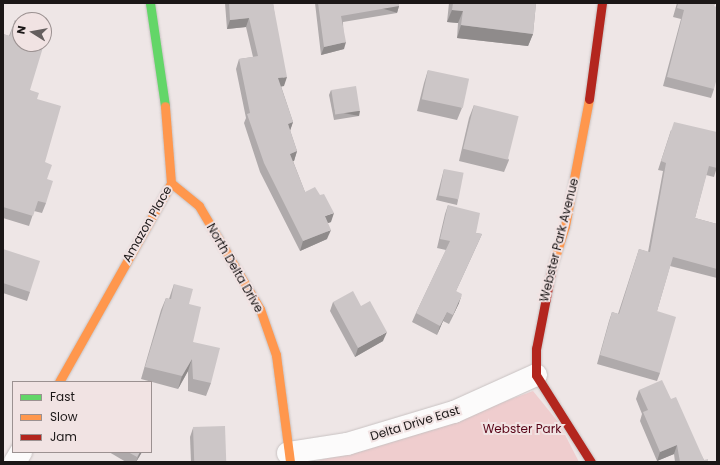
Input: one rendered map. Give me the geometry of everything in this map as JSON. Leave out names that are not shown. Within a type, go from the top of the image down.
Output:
[{"type":"street","name":"Amazon Place","points":[[60,381],[171,183],[170,140],[150,3]]},
{"type":"street","name":"Webster Park Avenue","points":[[536,375],[536,349],[547,284],[565,226],[590,96],[602,3]]},
{"type":"street","name":"North Delta Drive","points":[[171,183],[199,206],[260,309],[276,355],[289,458]]},
{"type":"street","name":"Delta Drive East","points":[[289,458],[347,444],[454,412],[536,375]]},
{"type":"street","points":[[536,375],[555,400],[591,462]]},
{"type":"street","points":[[15,462],[20,453]]},
{"type":"green space","name":"Webster Park","points":[[533,391],[559,423],[579,462],[314,462],[479,411]]},
{"type":"building","points":[[229,3],[273,3],[287,77],[278,78],[293,122],[288,124],[297,151],[290,154],[305,192],[315,187],[320,195],[324,194],[334,213],[325,216],[331,230],[303,241],[264,163],[247,114],[250,113],[239,59],[258,56],[249,18],[230,20]]},
{"type":"building","points":[[318,3],[399,3],[399,6],[341,16],[346,42],[324,47]]},
{"type":"building","points":[[453,3],[536,3],[533,34],[461,25],[463,11],[452,10]]},
{"type":"building","points":[[678,3],[715,3],[714,6],[717,7],[717,78],[714,89],[667,77],[684,10],[677,8]]},
{"type":"building","points":[[12,30],[12,52],[42,52],[30,90],[39,93],[37,99],[61,106],[45,162],[52,165],[47,179],[53,181],[46,203],[38,201],[33,216],[3,207],[3,34],[10,36]]},
{"type":"building","points":[[428,70],[469,79],[463,108],[422,99]]},
{"type":"building","points":[[356,86],[360,111],[335,115],[331,90]]},
{"type":"building","points":[[474,105],[519,116],[508,160],[463,149]]},
{"type":"building","points":[[674,122],[717,132],[717,168],[709,166],[695,218],[717,224],[717,269],[673,257],[657,311],[676,317],[660,373],[600,355],[612,312],[619,314],[639,249],[650,252],[666,163],[661,161]]},
{"type":"building","points":[[444,169],[464,173],[458,199],[439,196]]},
{"type":"building","points":[[448,205],[480,213],[476,233],[482,234],[456,291],[462,294],[453,315],[447,312],[440,326],[416,313],[450,241],[440,239]]},
{"type":"building","points":[[3,249],[40,261],[30,292],[3,283]]},
{"type":"building","points":[[174,284],[193,289],[189,304],[201,307],[193,342],[220,348],[211,383],[193,379],[192,359],[182,376],[145,367],[166,298],[171,299]]},
{"type":"building","points":[[353,291],[361,306],[370,301],[387,332],[358,348],[333,302]]},
{"type":"building","points":[[662,380],[671,399],[676,397],[704,460],[708,459],[708,462],[680,462],[677,445],[660,452],[643,412],[648,410],[639,390]]},
{"type":"building","points":[[225,426],[226,462],[194,462],[193,427]]},
{"type":"building","points":[[130,453],[139,453],[137,457]]},
{"type":"traffic: fast","points":[[150,3],[165,106]]},
{"type":"traffic: slow","points":[[552,267],[565,226],[589,99]]},
{"type":"traffic: slow","points":[[60,381],[171,183],[165,106]]},
{"type":"traffic: slow","points":[[171,183],[199,206],[260,309],[276,355],[290,462]]},
{"type":"traffic: jam","points":[[589,99],[602,3]]},
{"type":"traffic: jam","points":[[552,267],[536,349],[536,375],[591,462]]}]
